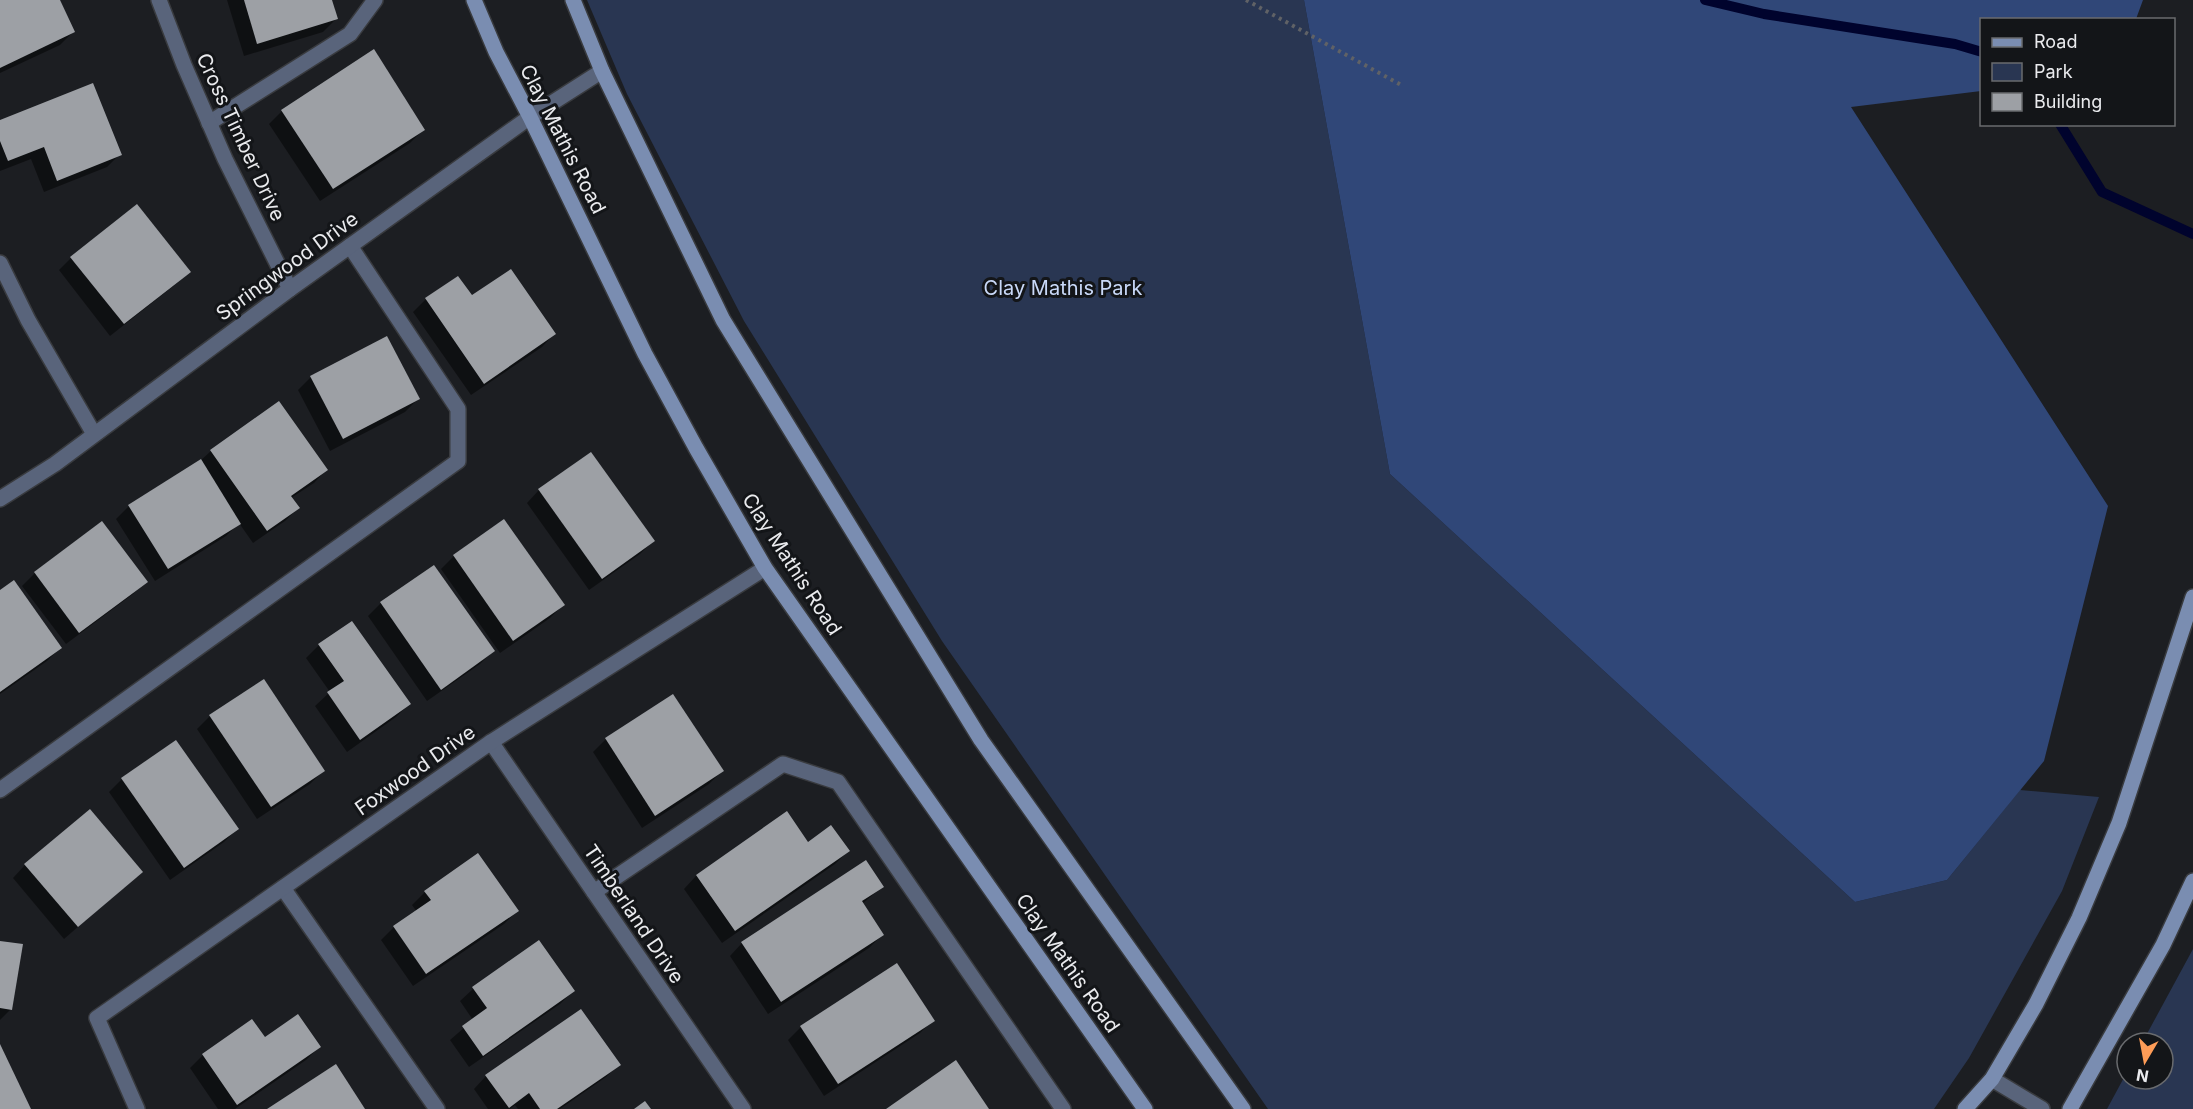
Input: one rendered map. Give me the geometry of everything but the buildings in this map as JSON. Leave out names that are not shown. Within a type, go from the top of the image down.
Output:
[{"type":"main road","name":"Clay Mathis Road","points":[[474,0],[496,52],[645,354],[765,568],[1144,1109]]},
{"type":"main road","points":[[573,0],[602,71],[723,320],[981,740],[1243,1109]]},
{"type":"main road","points":[[1965,1109],[1992,1079],[2041,993],[2079,918],[2119,824],[2193,597]]},
{"type":"main road","points":[[2070,1109],[2163,945],[2193,881]]},
{"type":"street","name":"Cross Timber Drive","points":[[159,0],[225,159],[290,289]]},
{"type":"street","points":[[209,123],[350,34],[375,0]]},
{"type":"street","name":"Springwood Drive","points":[[0,499],[55,464],[290,289],[530,117],[602,71]]},
{"type":"street","points":[[0,790],[458,461],[458,409],[350,246]]},
{"type":"street","points":[[0,263],[28,320],[94,435]]},
{"type":"street","name":"Foxwood Drive","points":[[137,1109],[97,1018],[491,742],[765,568]]},
{"type":"street","name":"Timberland Drive","points":[[491,742],[742,1109]]},
{"type":"street","points":[[594,892],[783,764],[838,782],[1063,1109]]},
{"type":"street","points":[[283,888],[437,1109]]},
{"type":"street","points":[[1992,1079],[2042,1109]]},
{"type":"path","points":[[1246,0],[1403,86]]},
{"type":"green space","name":"Clay Mathis Park","points":[[587,0],[1304,0],[1390,474],[1855,902],[1947,880],[2020,790],[2099,797],[2062,891],[1969,1058],[1934,1109],[1268,1109],[942,641],[744,321],[627,94]]},
{"type":"green space","points":[[2193,949],[2193,1109],[2107,1109],[2117,1091],[2175,1091],[2175,1031],[2149,1031]]},
{"type":"shaded area","points":[[1304,0],[2143,0],[2136,18],[1980,18],[1980,91],[1851,107],[2108,506],[2044,761],[1947,880],[1855,902],[1390,474]]},
{"type":"waterway","points":[[1705,0],[1764,14],[1955,44],[1980,51]]},
{"type":"waterway","points":[[2061,126],[2102,192],[2193,234]]}]
